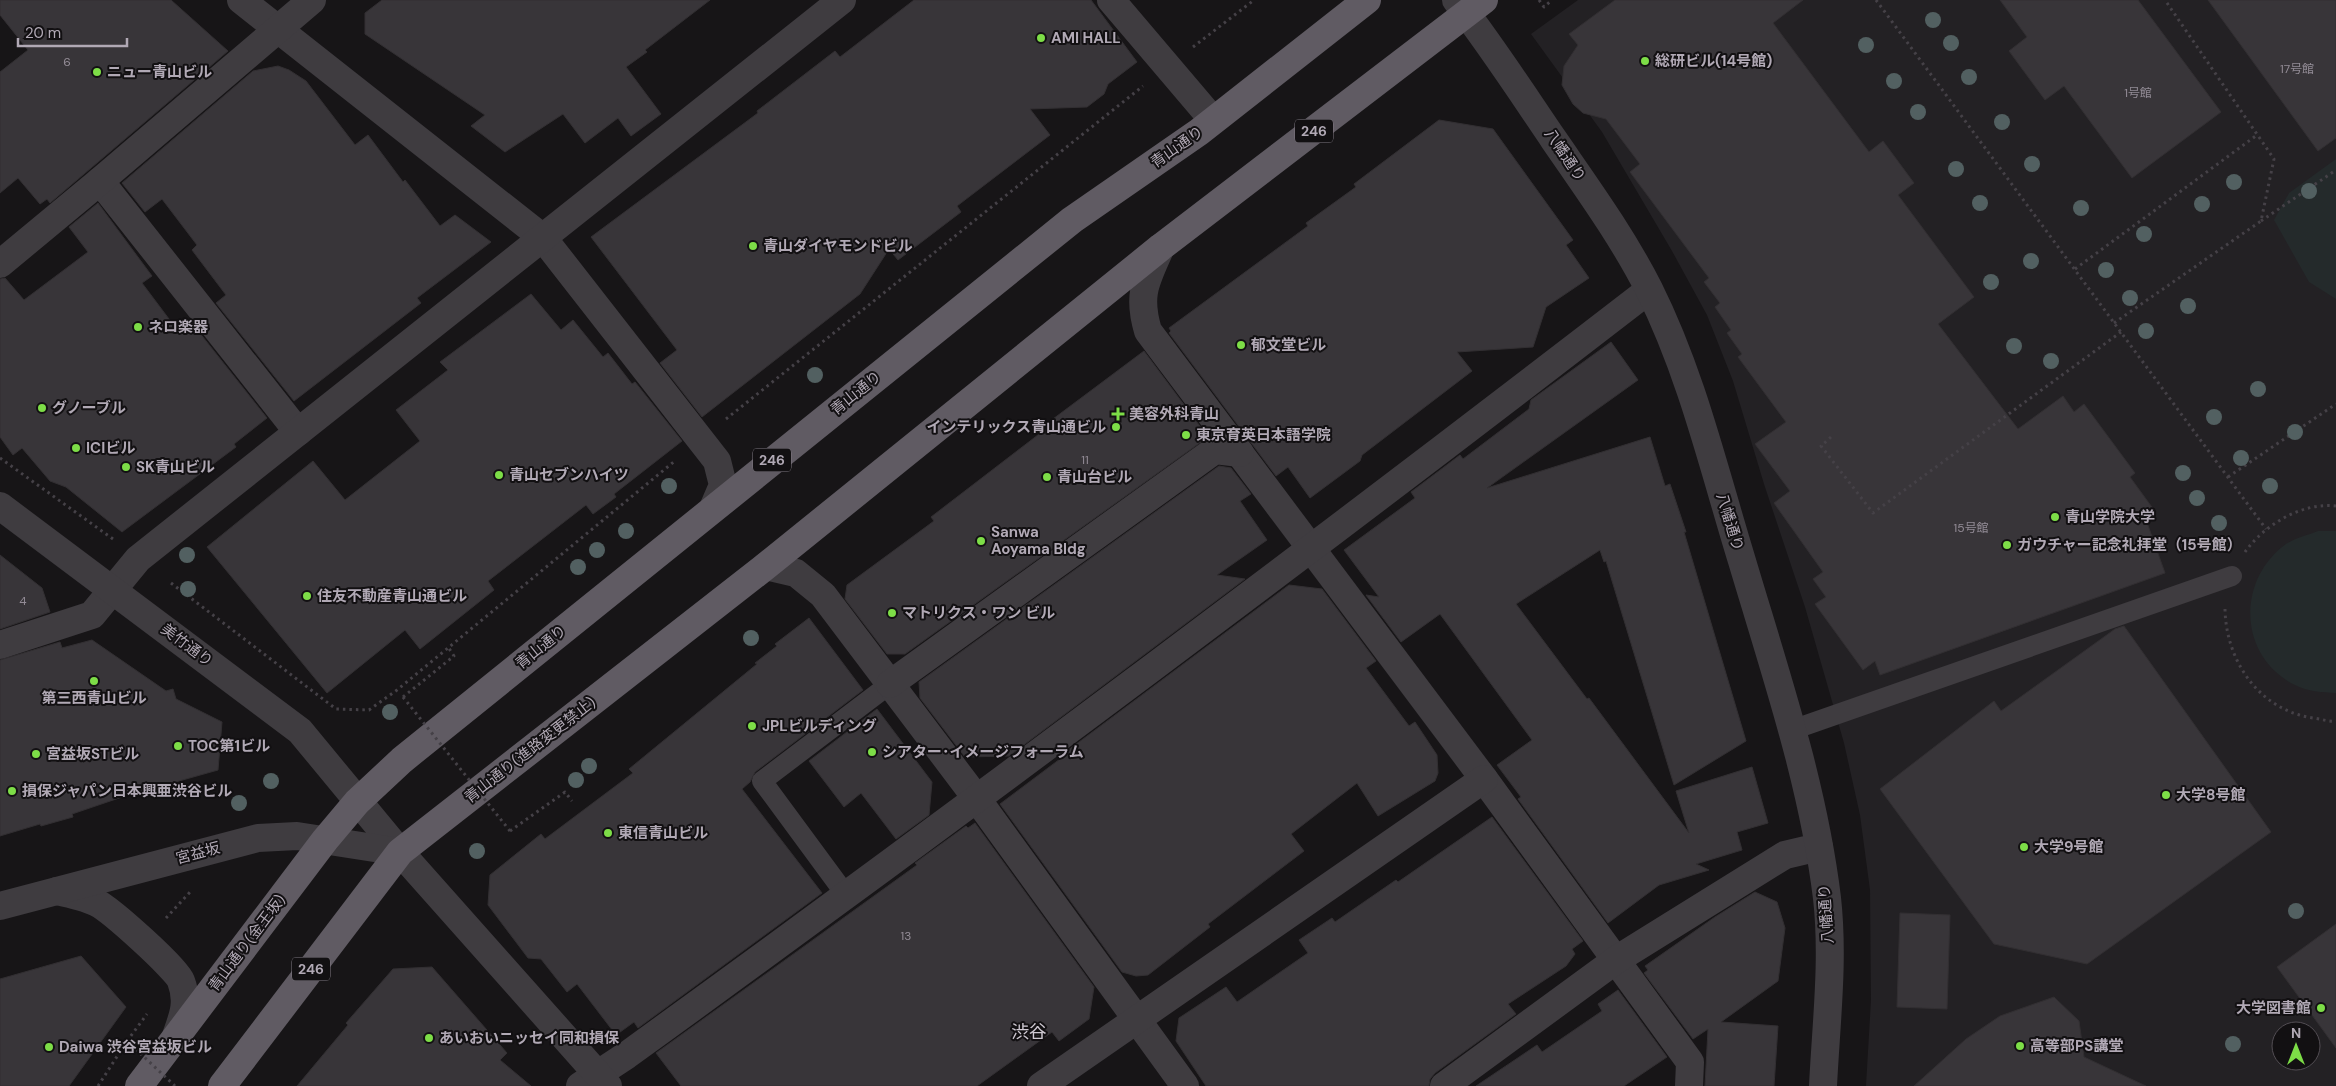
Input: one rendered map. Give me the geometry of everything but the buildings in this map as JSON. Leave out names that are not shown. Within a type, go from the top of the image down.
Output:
[{"type":"highway","name":"青山通り","points":[[357,802],[402,760],[714,506],[1072,220],[1199,132],[1367,0]]},
{"type":"highway","name":"246","points":[[766,566],[1161,248],[1469,5]]},
{"type":"highway","name":"青山通り(進路変更禁止)","points":[[400,852],[766,566]]},
{"type":"highway","name":"青山通り(金王坂)","points":[[139,1086],[325,840],[357,802]]},
{"type":"highway","name":"246","points":[[222,1086],[400,852]]},
{"type":"street","points":[[242,0],[543,238],[718,461],[723,485],[714,506]]},
{"type":"street","points":[[0,264],[100,182],[312,0]]},
{"type":"street","points":[[0,645],[92,615],[138,559],[842,0]]},
{"type":"street","points":[[1111,0],[1213,120]]},
{"type":"street","name":"八幡通り","points":[[1469,5],[1606,216],[1649,290],[1676,348],[1695,405],[1792,730],[1819,847],[1827,901],[1829,960],[1823,1086]]},
{"type":"street","points":[[100,182],[298,432]]},
{"type":"street","points":[[1161,248],[1144,286],[1142,310],[1148,331],[1484,779],[1690,1062],[1690,1086]]},
{"type":"street","points":[[595,1082],[628,1055],[977,800],[1312,548],[1649,290]]},
{"type":"street","points":[[890,684],[1215,450],[1240,453]]},
{"type":"street","name":"美竹通り","points":[[0,506],[114,589],[300,731],[357,802],[595,1082]]},
{"type":"street","points":[[766,566],[796,573],[823,595],[977,800],[1185,1086]]},
{"type":"street","points":[[1041,1086],[1484,779]]},
{"type":"street","name":"宮益坂","points":[[0,906],[258,838],[297,836],[400,852]]},
{"type":"street","points":[[1444,1086],[1616,960],[1785,855],[1819,847]]},
{"type":"street","points":[[56,891],[99,904],[126,926],[181,980],[186,1007],[176,1038]]},
{"type":"lane","points":[[1792,730],[2232,576]]},
{"type":"lane","points":[[846,895],[762,781],[890,684]]},
{"type":"path","points":[[1187,51],[1254,0]]},
{"type":"path","points":[[1539,0],[1544,7],[1552,0]]},
{"type":"path","points":[[1876,0],[2266,529]]},
{"type":"path","points":[[2165,0],[2274,159],[2261,221]]},
{"type":"path","points":[[725,420],[1149,81]]},
{"type":"path","points":[[2075,269],[2257,135]]},
{"type":"path","points":[[2114,323],[2336,170]]},
{"type":"path","points":[[1831,437],[1821,446],[1873,514],[2121,332]]},
{"type":"path","points":[[2228,477],[2336,404]]},
{"type":"path","points":[[170,583],[336,709],[369,710],[397,690],[680,456]]},
{"type":"path","points":[[0,458],[118,543]]},
{"type":"path","points":[[2336,506],[2296,512],[2266,529],[2252,542],[2240,558],[2232,576],[2225,610],[2229,644],[2244,675],[2268,700],[2298,716],[2336,721]]},
{"type":"path","points":[[448,647],[454,656],[404,697],[510,831],[565,792],[572,801]]},
{"type":"path","points":[[164,920],[191,891]]},
{"type":"path","points":[[98,1086],[126,1041],[150,1011]]},
{"type":"path","points":[[126,1041],[175,1086]]},
{"type":"shaded area","name":"青山学院大学","points":[[1578,0],[2336,0],[2336,1086],[1866,1086],[1871,1000],[1870,890],[1860,815],[1844,743],[1805,607],[1764,484],[1733,381],[1707,315],[1602,132],[1531,34]]},
{"type":"shaded area","points":[[2336,159],[2336,299],[2309,282],[2274,220],[2289,193]]},
{"type":"shaded area","points":[[2318,531],[2336,531],[2336,693],[2305,689],[2295,685],[2276,672],[2263,656],[2254,638],[2250,618],[2252,597],[2258,577],[2270,559],[2286,544]]},
{"type":"place","name":"AMI HALL","points":[[1041,38]]},
{"type":"place","name":"総研ビル(14号館)","points":[[1645,61]]},
{"type":"place","name":"ニュー青山ビル","points":[[97,72]]},
{"type":"place","name":"青山ダイヤモンドビル","points":[[753,246]]},
{"type":"place","name":"ネロ楽器","points":[[138,327]]},
{"type":"place","name":"郁文堂ビル","points":[[1241,345]]},
{"type":"place","name":"グノーブル","points":[[42,408]]},
{"type":"place","name":"美容外科青山","points":[[1118,414]]},
{"type":"place","name":"インテリックス青山通ビル","points":[[1116,427]]},
{"type":"place","name":"東京育英日本語学院","points":[[1186,435]]},
{"type":"place","name":"ICIビル","points":[[76,448]]},
{"type":"place","name":"SK青山ビル","points":[[126,467]]},
{"type":"place","name":"青山セブンハイツ","points":[[499,475]]},
{"type":"place","name":"青山台ビル","points":[[1047,477]]},
{"type":"place","name":"青山学院大学","points":[[2055,517]]},
{"type":"place","name":"Sanwa Aoyama Bldg","points":[[981,541]]},
{"type":"place","name":"ガウチャー記念礼拝堂（15号館）","points":[[2007,545]]},
{"type":"place","name":"住友不動産青山通ビル","points":[[307,596]]},
{"type":"place","name":"マトリクス・ワン ビル","points":[[892,613]]},
{"type":"place","name":"第三西青山ビル","points":[[94,681]]},
{"type":"place","name":"JPLビルディング","points":[[752,726]]},
{"type":"place","name":"TOC第1ビル","points":[[178,746]]},
{"type":"place","name":"シアター･イメージフォーラム","points":[[872,752]]},
{"type":"place","name":"宮益坂STビル","points":[[36,754]]},
{"type":"place","name":"損保ジャパン日本興亜渋谷ビル","points":[[12,791]]},
{"type":"place","name":"大学8号館","points":[[2166,795]]},
{"type":"place","name":"東信青山ビル","points":[[608,833]]},
{"type":"place","name":"大学9号館","points":[[2024,847]]},
{"type":"place","name":"大学図書館","points":[[2321,1008]]},
{"type":"place","name":"あいおいニッセイ同和損保","points":[[429,1038]]},
{"type":"place","name":"高等部PS講堂","points":[[2020,1046]]},
{"type":"place","name":"Daiwa 渋谷宮益坂ビル","points":[[49,1047]]},
{"type":"district","name":"渋谷","points":[[1029,1032]]}]
